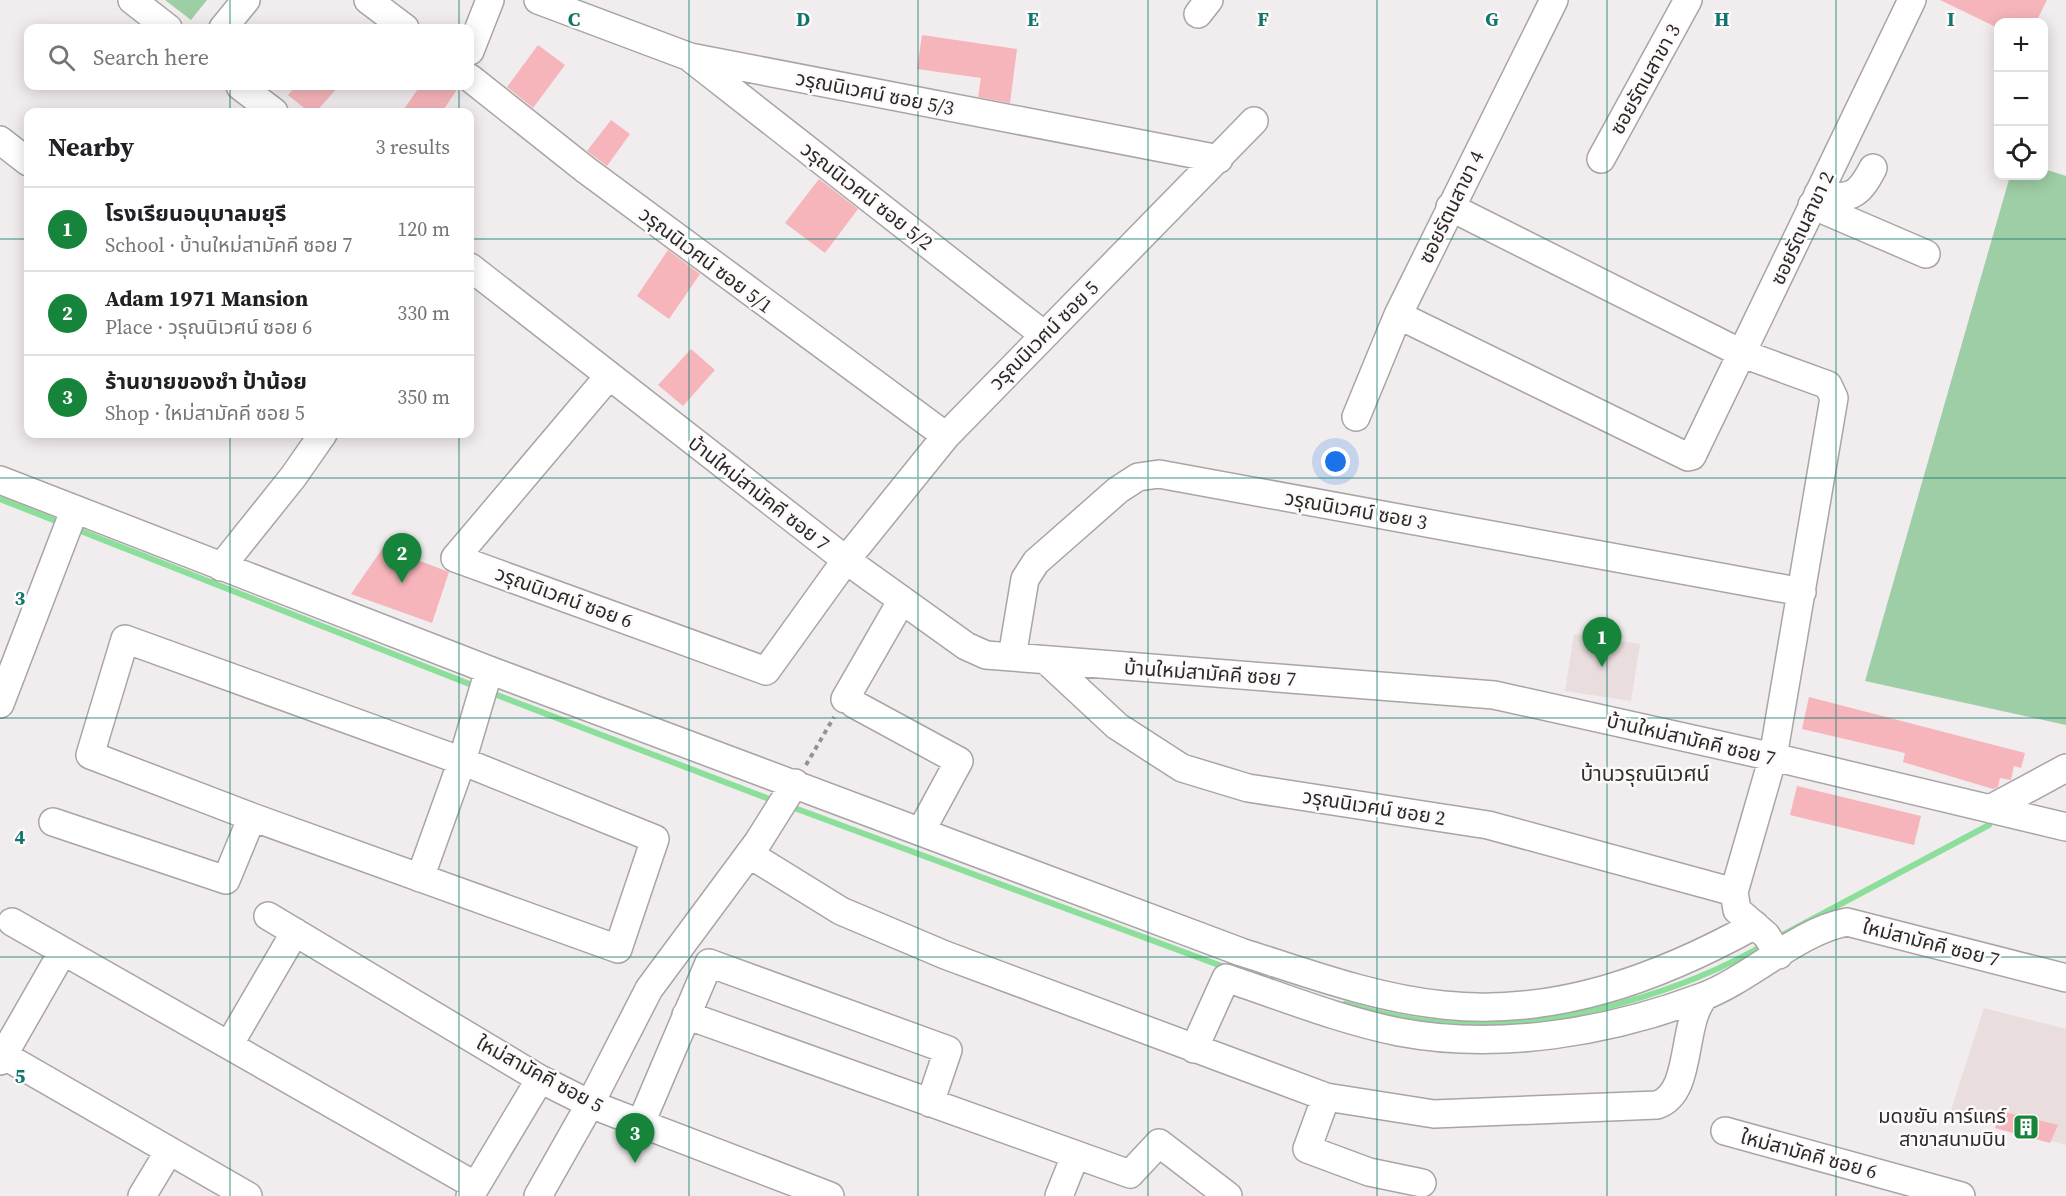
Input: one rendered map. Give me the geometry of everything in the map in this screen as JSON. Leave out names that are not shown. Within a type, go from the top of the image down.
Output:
[{"type":"street","points":[[132,0],[163,24]]},
{"type":"street","points":[[226,24],[246,0]]},
{"type":"street","points":[[368,0],[400,24]]},
{"type":"street","points":[[474,41],[490,0]]},
{"type":"street","name":"วรุณนิเวศน์ ซอย 5/3","points":[[538,0],[690,57],[1219,159]]},
{"type":"street","name":"ซอยรัตนสาขา 4","points":[[1356,417],[1398,315],[1554,0]]},
{"type":"street","name":"ซอยรัตนสาขา 3","points":[[1601,159],[1688,0]]},
{"type":"street","name":"ซอยรัตนสาขา 2","points":[[1398,315],[1688,457],[1692,456],[1912,0]]},
{"type":"street","name":"วรุณนิเวศน์ ซอย 5/2","points":[[690,57],[1044,335]]},
{"type":"street","name":"วรุณนิเวศน์ ซอย 5/1","points":[[474,81],[605,185],[946,436]]},
{"type":"street","points":[[245,90],[269,108]]},
{"type":"street","name":"วรุณนิเวศน์ ซอย 5","points":[[846,560],[946,436],[1254,121]]},
{"type":"street","points":[[0,140],[24,159]]},
{"type":"street","points":[[1815,200],[1850,196],[1862,189],[1873,168]]},
{"type":"street","points":[[1815,200],[1926,254]]},
{"type":"street","points":[[1450,207],[1743,354],[1828,385],[1834,398],[1773,757],[1734,892],[1737,910],[1769,941]]},
{"type":"street","name":"บ้านใหม่สามัคคี ซอย 7","points":[[474,270],[608,377],[846,560],[966,646],[986,655],[1494,695],[1773,757],[2066,827]]},
{"type":"street","name":"วรุณนิเวศน์ ซอย 6","points":[[608,377],[455,558],[766,671],[846,560]]},
{"type":"street","points":[[221,567],[320,438]]},
{"type":"street","name":"วรุณนิเวศน์ ซอย 3","points":[[1012,657],[1025,579],[1036,562],[1118,490],[1138,477],[1159,474],[1802,592]]},
{"type":"street","points":[[0,480],[70,520],[221,567],[489,670],[788,793],[921,831],[1241,952],[1343,984],[1443,1005],[1483,1008],[1521,1006],[1609,989],[1679,964],[1769,941]]},
{"type":"street","points":[[0,704],[70,520]]},
{"type":"street","points":[[902,600],[849,701],[959,761],[921,831]]},
{"type":"street","points":[[125,639],[462,761],[656,839],[618,949],[252,817],[90,755],[125,639]]},
{"type":"street","name":"วรุณนิเวศน์ ซอย 2","points":[[1047,661],[1117,726],[1182,768],[1248,788],[1488,825],[1734,892]]},
{"type":"street","points":[[420,878],[462,761],[489,670]]},
{"type":"street","points":[[1990,809],[2066,768]]},
{"type":"street","points":[[538,1196],[590,1104],[649,989],[749,854],[788,793]]},
{"type":"street","points":[[53,822],[226,880],[252,817]]},
{"type":"street","points":[[749,854],[841,911],[945,955],[1326,1097],[1434,1114],[1665,1103],[1675,1093],[1694,1013],[1705,996]]},
{"type":"street","name":"ใหม่สามัคคี ซอย 5","points":[[268,916],[540,1078],[590,1104],[830,1196]]},
{"type":"street","points":[[12,922],[229,1046],[473,1191],[540,1078]]},
{"type":"street","name":"ใหม่สามัคคี ซอย 7","points":[[1194,1049],[1226,978],[1355,1021],[1399,1032],[1448,1037],[1536,1035],[1591,1028],[1646,1015],[1705,996],[1769,941],[1846,922],[2066,978]]},
{"type":"street","points":[[229,1046],[295,932]]},
{"type":"street","points":[[63,951],[2,1058],[248,1196]]},
{"type":"street","points":[[640,1125],[709,963],[948,1050],[930,1103]]},
{"type":"street","points":[[686,1015],[1130,1174],[1159,1143],[1228,1196]]},
{"type":"street","points":[[1326,1097],[1307,1149],[1369,1172],[1422,1183]]},
{"type":"street","name":"ใหม่สามัคคี ซอย 6","points":[[1725,1131],[1961,1196]]},
{"type":"street","points":[[142,1196],[169,1151]]},
{"type":"street","points":[[1059,1196],[1075,1156]]},
{"type":"path","points":[[788,793],[849,701]]},
{"type":"shaded area","points":[[1574,634],[1640,644],[1631,701],[1565,691]]},
{"type":"shaded area","points":[[1984,1008],[2066,1029],[2066,1145],[1950,1113]]},
{"type":"green space","points":[[165,0],[207,0],[191,20]]},
{"type":"green space","points":[[2048,170],[2066,176],[2066,725],[1865,681],[2009,180],[2048,180]]},
{"type":"building","points":[[1940,0],[2047,0],[2038,18],[1994,18],[1994,26]]},
{"type":"building","points":[[922,35],[1017,49],[1010,103],[978,97],[981,78],[917,69]]},
{"type":"building","points":[[538,45],[565,65],[533,108],[507,87]]},
{"type":"building","points":[[292,90],[335,90],[320,108],[304,108],[288,95]]},
{"type":"building","points":[[417,90],[457,90],[445,108],[405,108]]},
{"type":"building","points":[[611,120],[630,134],[607,166],[587,151]]},
{"type":"building","points":[[819,179],[858,209],[825,253],[785,223]]},
{"type":"building","points":[[668,250],[700,274],[669,319],[637,296]]},
{"type":"building","points":[[691,349],[715,370],[683,406],[658,385]]},
{"type":"building","points":[[389,539],[414,548],[412,558],[449,572],[432,623],[351,594]]},
{"type":"building","points":[[1809,697],[2025,753],[2021,768],[2014,766],[2011,780],[2000,778],[1998,787],[1993,789],[1903,762],[1905,753],[1802,729]]},
{"type":"building","points":[[1797,786],[1921,816],[1914,845],[1790,815]]},
{"type":"building","name":"มดขยัน คาร์แคร์ สาขาสนามบิน","points":[[2000,1111],[2058,1125],[2050,1143],[1995,1128]]},
{"type":"waterway","points":[[0,499],[61,523]]},
{"type":"waterway","points":[[73,528],[477,687]]},
{"type":"waterway","points":[[489,692],[777,802]]},
{"type":"waterway","points":[[789,806],[1227,968]]},
{"type":"waterway","points":[[1775,939],[1989,825]]},
{"type":"waterway","points":[[1345,1004],[1393,1016],[1443,1023],[1512,1023],[1550,1018],[1625,1002],[1662,991],[1732,962],[1764,945]]},
{"type":"place","name":"Adam 1971 Mansion","points":[[402,583]]},
{"type":"place","name":"โรงเรียนอนุบาลมยุรี","points":[[1602,667]]},
{"type":"place","name":"มดขยัน คาร์แคร์ สาขาสนามบิน","points":[[2026,1127]]},
{"type":"place","name":"ร้านขายของชำ ป้าน้อย","points":[[635,1163]]},
{"type":"district","name":"บ้านวรุณนิเวศน์","points":[[1645,773]]}]
